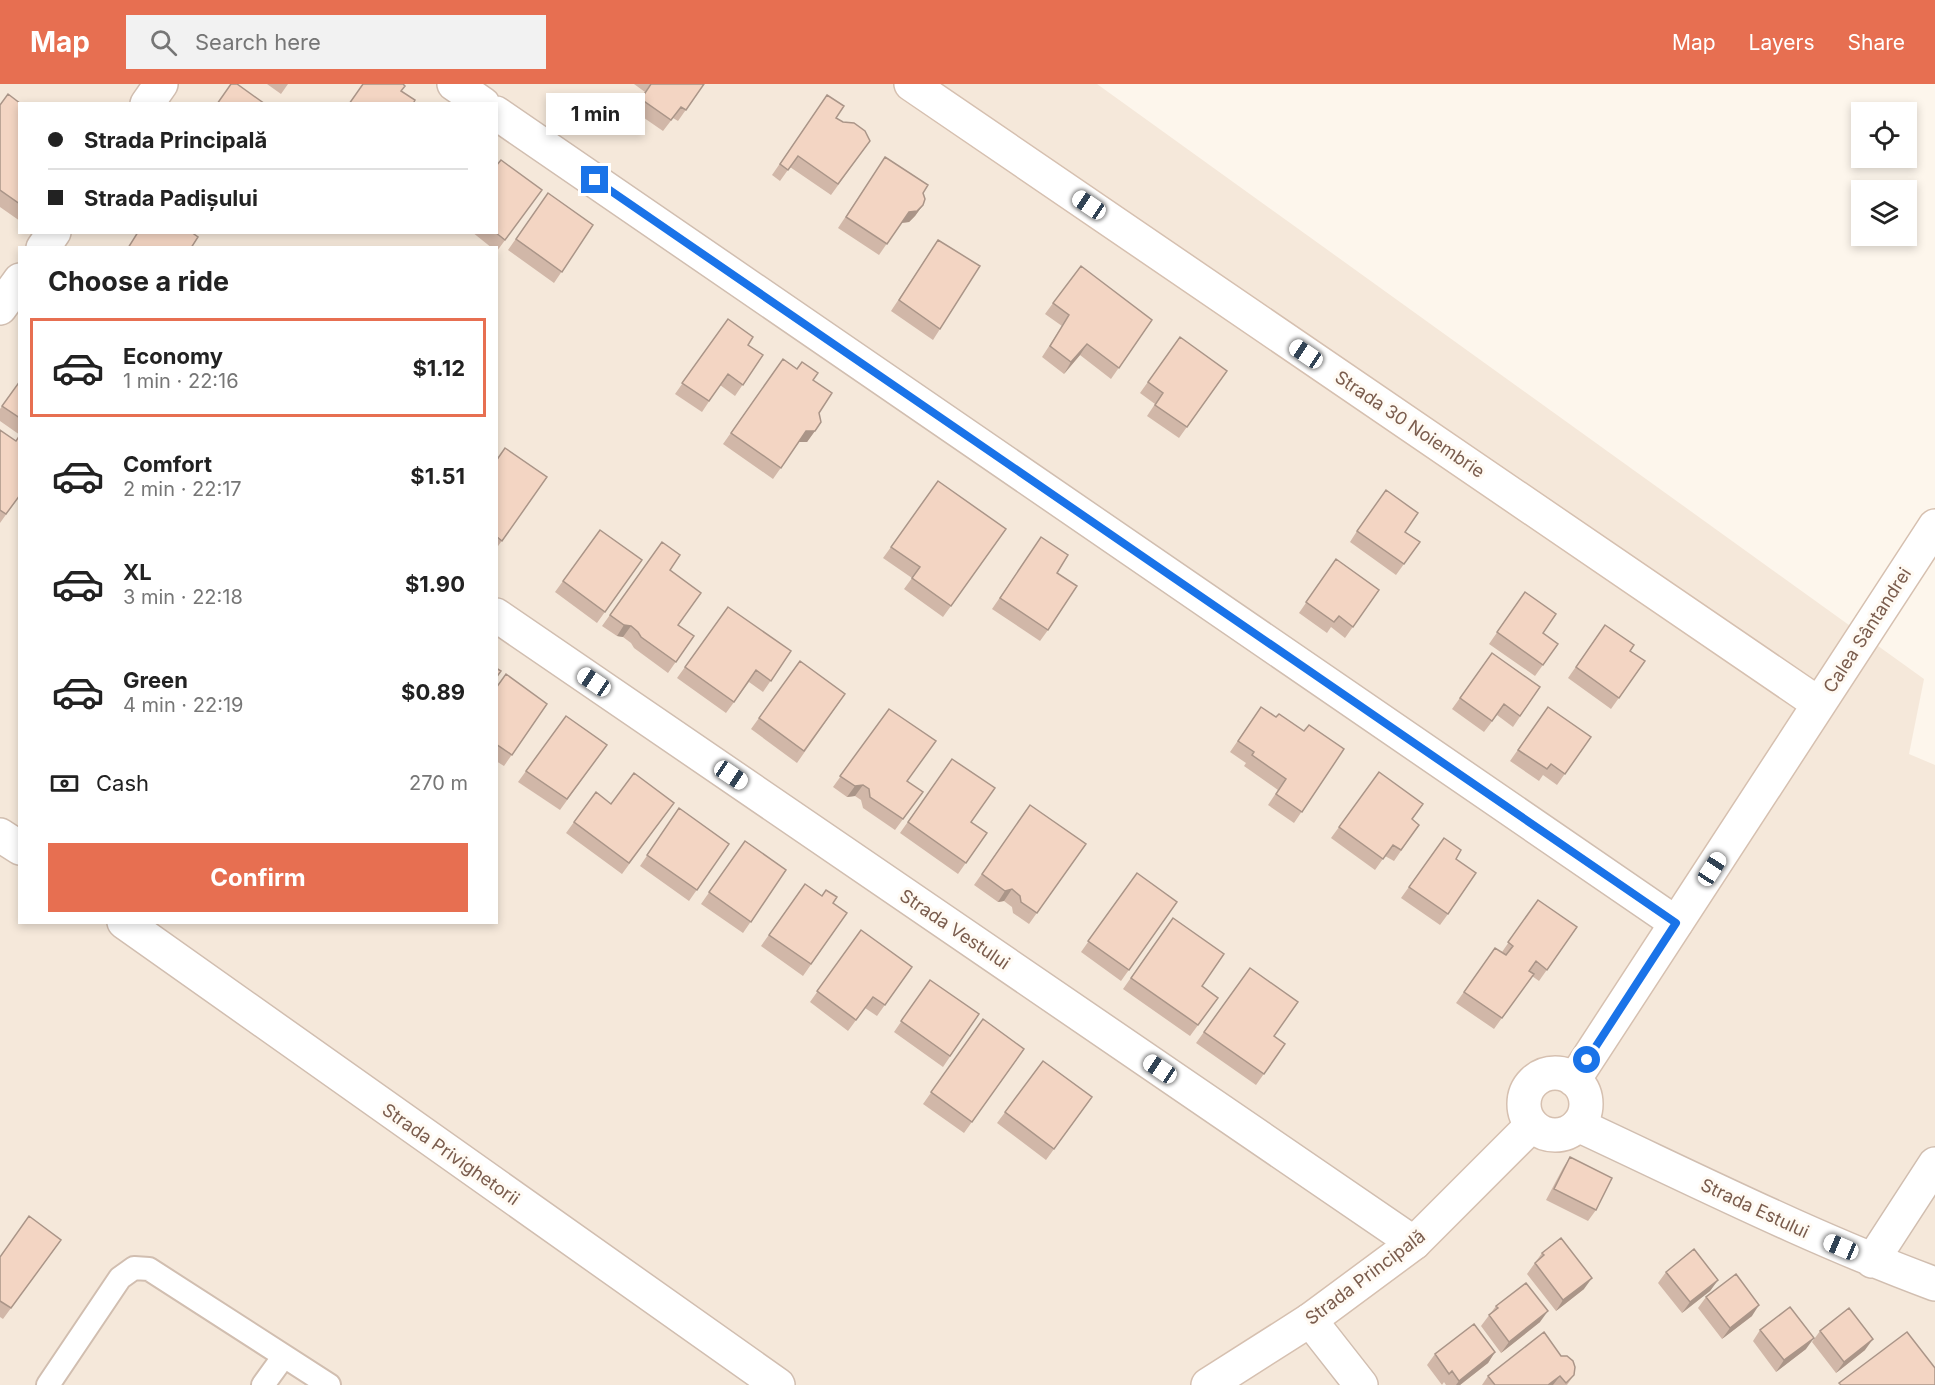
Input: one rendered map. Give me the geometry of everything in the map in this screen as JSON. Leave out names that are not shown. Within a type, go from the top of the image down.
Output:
[{"type":"street","points":[[148,102],[160,84]]},
{"type":"street","points":[[454,84],[480,102]]},
{"type":"street","name":"Strada 30 Noiembrie","points":[[911,84],[1819,704]]},
{"type":"street","points":[[498,114],[1676,923]]},
{"type":"street","name":"Calea Sântandrei","points":[[1819,704],[1935,526]]},
{"type":"street","name":"Strada Vestului","points":[[498,616],[1414,1243]]},
{"type":"street","points":[[1574,1080],[1819,704]]},
{"type":"street","points":[[0,835],[18,847]]},
{"type":"street","name":"Strada Privighetorii","points":[[127,924],[778,1385]]},
{"type":"street","points":[[1556,1073],[1574,1080],[1581,1087],[1586,1106],[1584,1116],[1578,1125],[1561,1135],[1550,1135],[1532,1125],[1524,1106],[1530,1086],[1537,1079],[1556,1073]]},
{"type":"street","name":"Strada Principală","points":[[1208,1385],[1310,1320],[1414,1243],[1532,1125]]},
{"type":"street","name":"Strada Estului","points":[[1578,1125],[1872,1261],[1935,1284]]},
{"type":"street","points":[[1872,1261],[1935,1164]]},
{"type":"street","points":[[1310,1320],[1361,1385]]},
{"type":"lane","points":[[48,1385],[120,1278],[134,1268],[148,1269],[328,1385]]},
{"type":"lane","points":[[263,1385],[284,1356]]},
{"type":"shaded area","points":[[0,84],[1097,84],[1924,679],[1909,754],[1935,765],[1935,1385],[0,1385]]},
{"type":"building","points":[[231,84],[237,84],[262,102],[218,102]]},
{"type":"building","points":[[363,84],[403,84],[405,86],[401,91],[415,100],[414,102],[350,102]]},
{"type":"building","points":[[651,84],[704,84],[686,110],[681,107],[671,120],[641,99]]},
{"type":"building","points":[[8,94],[18,102],[18,203],[0,190],[0,105]]},
{"type":"building","points":[[827,95],[844,106],[836,118],[843,122],[854,123],[865,131],[870,141],[838,184],[798,156],[788,170],[780,164]]},
{"type":"building","points":[[885,157],[928,185],[923,193],[925,199],[923,205],[917,211],[909,212],[887,244],[846,217]]},
{"type":"building","points":[[501,160],[542,190],[505,240],[498,234],[498,164]]},
{"type":"building","points":[[548,193],[593,225],[562,272],[516,239]]},
{"type":"building","points":[[137,234],[194,234],[198,237],[192,246],[129,246]]},
{"type":"building","points":[[938,240],[980,266],[940,329],[899,300]]},
{"type":"building","points":[[1081,266],[1152,320],[1119,368],[1087,344],[1071,362],[1050,346],[1069,315],[1053,303]]},
{"type":"building","points":[[728,319],[753,337],[748,345],[763,355],[743,385],[728,374],[709,401],[682,383]]},
{"type":"building","points":[[1180,337],[1227,371],[1187,427],[1155,405],[1163,393],[1148,382]]},
{"type":"building","points":[[783,359],[797,369],[802,362],[818,373],[813,380],[832,393],[819,413],[821,422],[815,431],[806,431],[781,468],[731,433]]},
{"type":"building","points":[[18,384],[18,417],[2,406]]},
{"type":"building","points":[[0,430],[16,441],[18,438],[18,498],[6,514],[0,510]]},
{"type":"building","points":[[505,448],[547,477],[502,541],[498,538],[498,458]]},
{"type":"building","points":[[938,481],[1006,529],[951,606],[912,578],[920,567],[891,547]]},
{"type":"building","points":[[1386,490],[1418,513],[1405,532],[1420,542],[1404,564],[1357,531]]},
{"type":"building","points":[[600,530],[642,560],[605,612],[563,581]]},
{"type":"building","points":[[1041,537],[1068,555],[1057,573],[1077,586],[1048,630],[1000,598]]},
{"type":"building","points":[[662,542],[680,555],[670,570],[701,593],[678,625],[694,636],[676,662],[641,637],[631,626],[624,625],[610,615]]},
{"type":"building","points":[[1336,559],[1379,590],[1353,627],[1339,616],[1334,622],[1306,602]]},
{"type":"building","points":[[1525,592],[1556,614],[1543,633],[1558,644],[1543,665],[1497,632]]},
{"type":"building","points":[[728,607],[791,651],[771,681],[756,670],[734,702],[685,667]]},
{"type":"building","points":[[1605,625],[1634,645],[1630,651],[1645,661],[1619,698],[1576,667]]},
{"type":"building","points":[[1492,653],[1540,687],[1520,716],[1504,704],[1492,721],[1460,698]]},
{"type":"building","points":[[800,661],[845,694],[804,751],[759,718]]},
{"type":"building","points":[[506,674],[547,704],[512,755],[498,745],[498,685]]},
{"type":"building","points":[[1261,707],[1276,717],[1279,714],[1304,731],[1309,725],[1344,749],[1302,812],[1276,794],[1286,779],[1252,755],[1254,752],[1238,741]]},
{"type":"building","points":[[1548,707],[1591,737],[1565,774],[1551,764],[1547,769],[1518,750]]},
{"type":"building","points":[[889,709],[936,741],[907,781],[923,792],[903,819],[870,797],[869,789],[863,785],[855,786],[840,776]]},
{"type":"building","points":[[566,716],[607,745],[567,799],[526,771]]},
{"type":"building","points":[[952,759],[995,788],[971,822],[987,833],[966,863],[908,822]]},
{"type":"building","points":[[1379,772],[1423,804],[1412,819],[1419,825],[1401,850],[1393,845],[1383,859],[1339,827]]},
{"type":"building","points":[[634,773],[674,803],[629,863],[574,822],[596,792],[611,804]]},
{"type":"building","points":[[1030,805],[1086,844],[1037,913],[1021,902],[1020,896],[1012,889],[1005,891],[982,874]]},
{"type":"building","points":[[679,808],[729,844],[697,890],[647,855]]},
{"type":"building","points":[[1444,838],[1461,850],[1456,859],[1476,873],[1448,914],[1409,887]]},
{"type":"building","points":[[745,841],[786,870],[751,922],[709,892]]},
{"type":"building","points":[[1137,873],[1177,902],[1129,970],[1088,941]]},
{"type":"building","points":[[805,884],[822,896],[826,890],[837,897],[833,903],[847,913],[811,964],[769,935]]},
{"type":"building","points":[[1538,900],[1577,927],[1547,970],[1536,961],[1529,971],[1534,974],[1502,1018],[1464,992],[1495,948],[1506,955],[1513,946],[1508,942]]},
{"type":"building","points":[[1173,918],[1224,954],[1202,986],[1218,998],[1198,1025],[1131,978]]},
{"type":"building","points":[[861,930],[912,967],[885,1005],[873,997],[856,1020],[817,991]]},
{"type":"building","points":[[1250,968],[1298,1002],[1274,1036],[1285,1044],[1264,1074],[1204,1032]]},
{"type":"building","points":[[930,980],[979,1014],[950,1056],[901,1021]]},
{"type":"building","points":[[983,1019],[1024,1049],[972,1122],[931,1092]]},
{"type":"building","points":[[1043,1061],[1092,1097],[1054,1149],[1005,1112]]},
{"type":"building","points":[[1570,1157],[1612,1178],[1596,1210],[1554,1189]]},
{"type":"building","points":[[29,1216],[61,1240],[11,1308],[0,1301],[0,1257]]},
{"type":"building","points":[[1561,1238],[1592,1278],[1563,1300],[1535,1263],[1544,1255],[1542,1253]]},
{"type":"building","points":[[1694,1249],[1718,1280],[1690,1302],[1666,1272]]},
{"type":"building","points":[[1736,1274],[1759,1305],[1730,1328],[1706,1297]]},
{"type":"building","points":[[1526,1283],[1548,1311],[1509,1342],[1489,1315],[1498,1308],[1496,1306]]},
{"type":"building","points":[[1790,1307],[1814,1338],[1784,1360],[1760,1330]]},
{"type":"building","points":[[1849,1308],[1873,1339],[1844,1362],[1820,1331]]},
{"type":"building","points":[[1474,1324],[1495,1352],[1459,1381],[1452,1371],[1449,1374],[1435,1354]]},
{"type":"building","points":[[1544,1332],[1561,1356],[1567,1356],[1573,1361],[1574,1375],[1566,1383],[1560,1376],[1548,1385],[1495,1385],[1488,1376]]},
{"type":"building","points":[[1907,1332],[1935,1368],[1935,1385],[1841,1385],[1839,1383]]},
{"type":"route","points":[[595,180],[1676,923],[1587,1060]]}]
